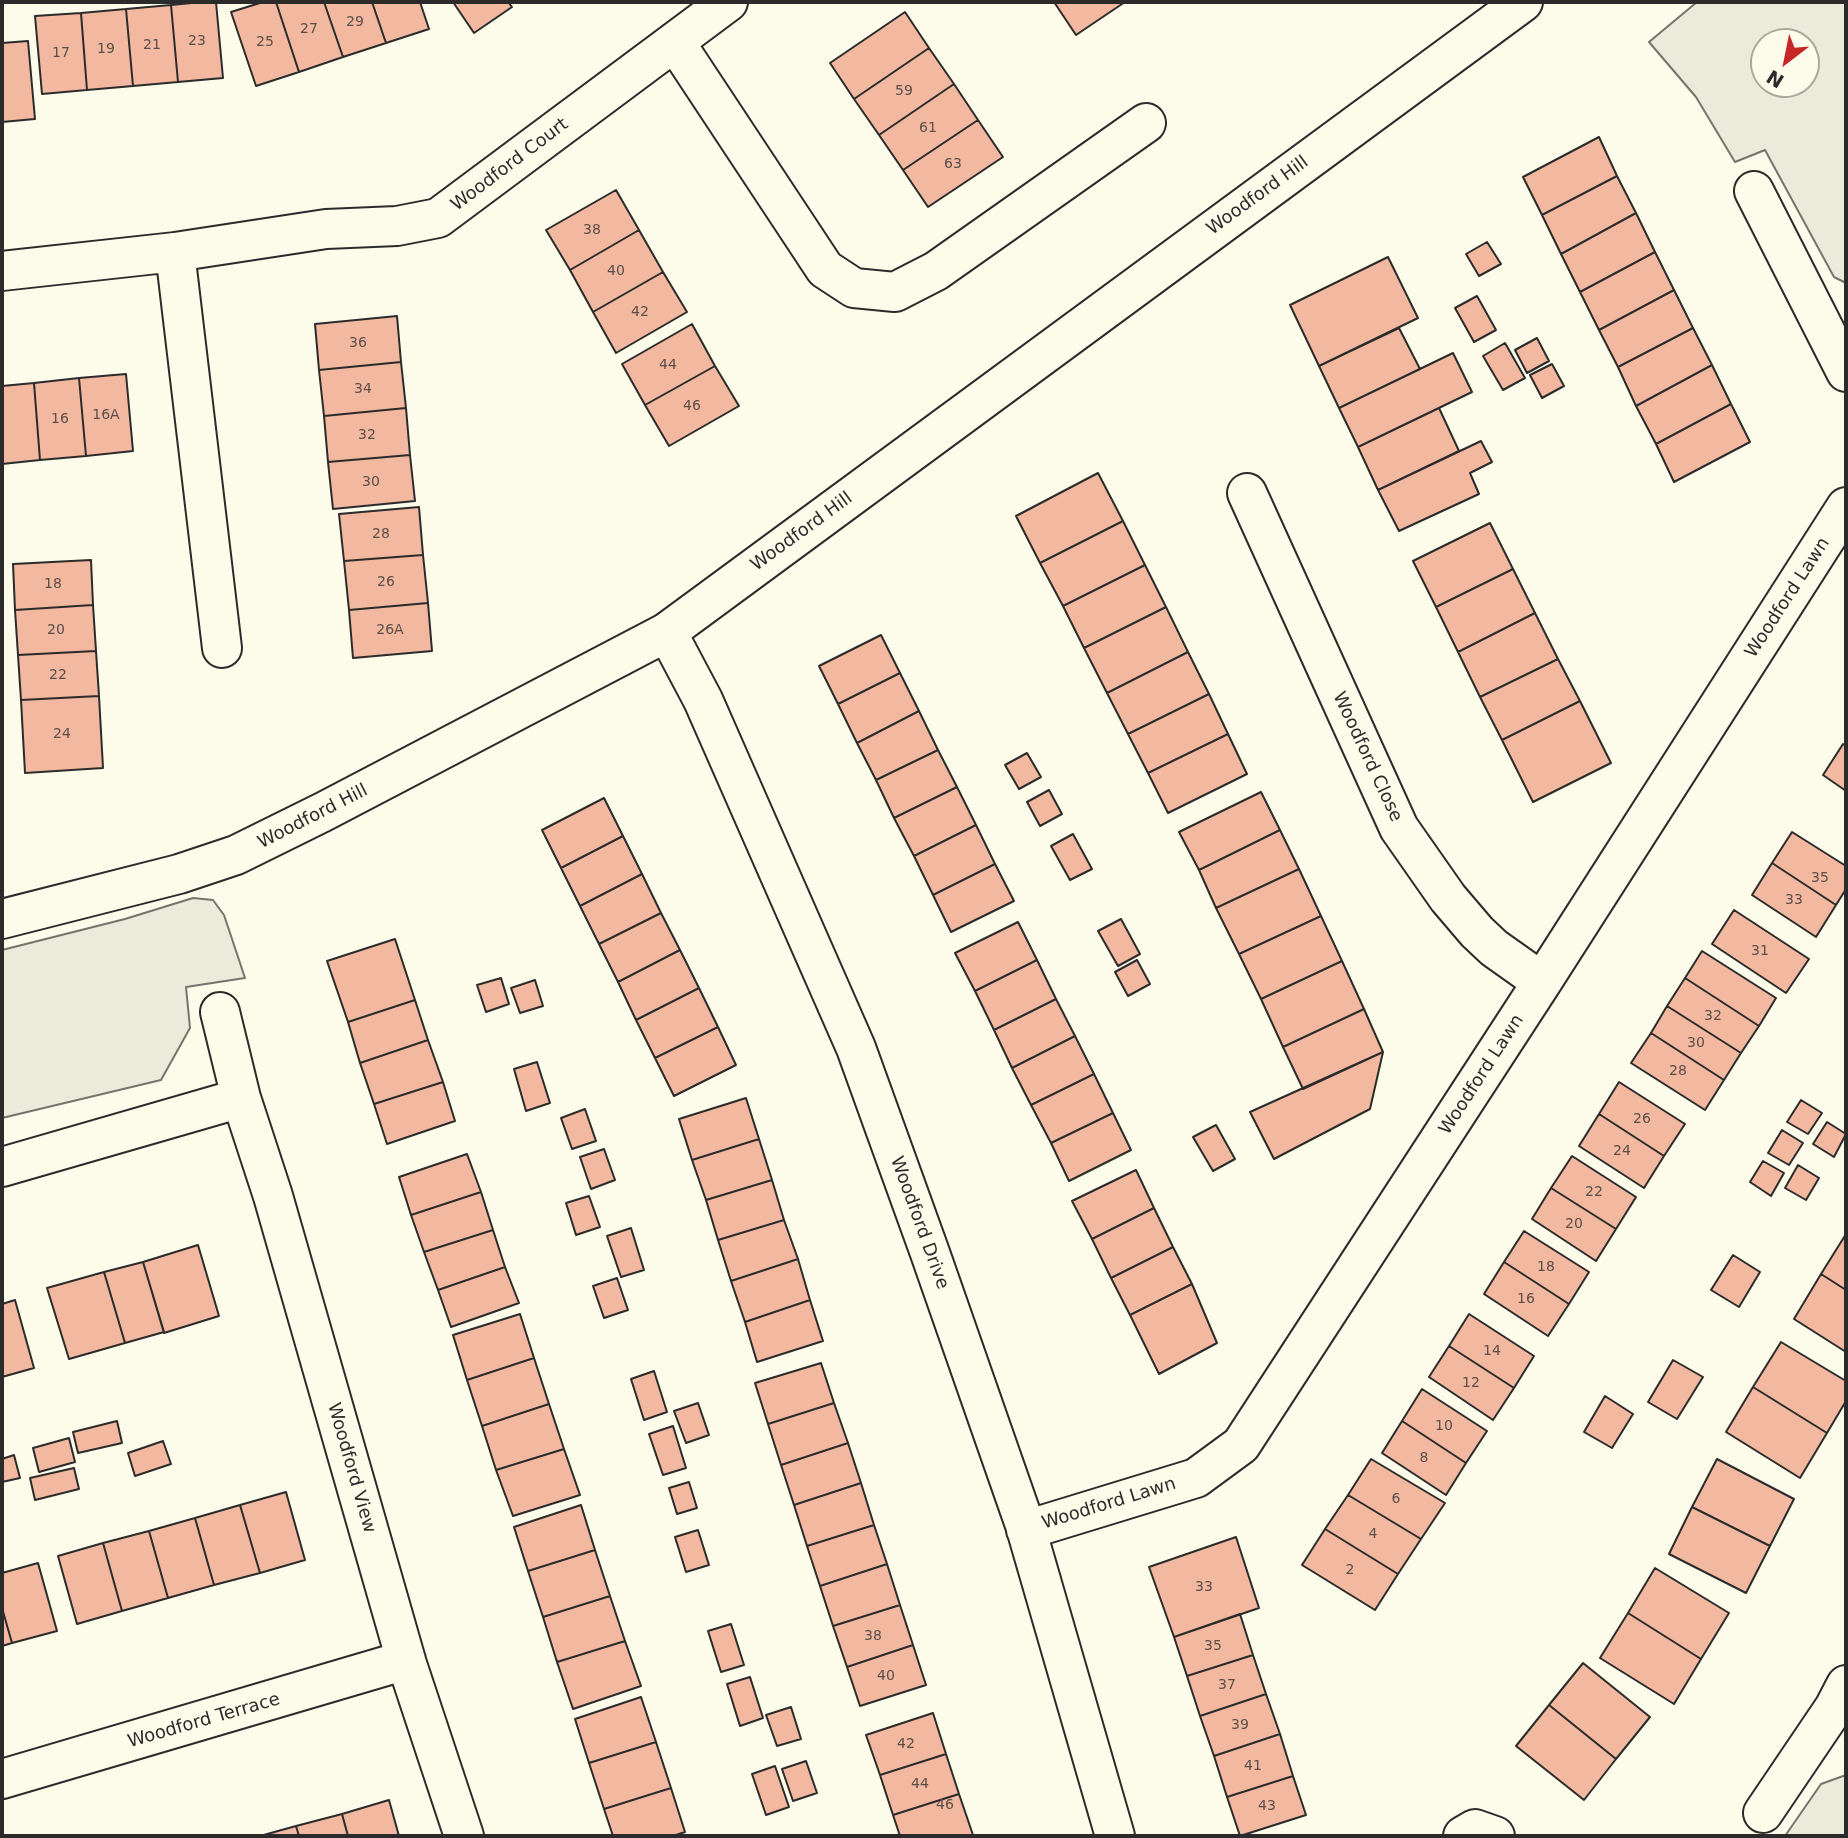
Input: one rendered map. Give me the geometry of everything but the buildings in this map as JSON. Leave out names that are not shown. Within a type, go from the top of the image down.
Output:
[{"type":"street","name":"Woodford Court","points":[[2,271],[175,252],[326,229],[397,226],[438,218],[728,2]]},
{"type":"street","name":"Woodford Hill","points":[[2,919],[179,874],[236,855],[667,632],[1523,2]]},
{"type":"street","points":[[675,42],[825,270],[854,288],[895,292],[936,271],[1146,123]]},
{"type":"street","points":[[1754,191],[1846,372]]},
{"type":"street","points":[[175,252],[222,648]]},
{"type":"street","name":"Woodford Close","points":[[1247,493],[1399,828],[1448,898],[1477,932],[1494,948],[1542,982]]},
{"type":"street","name":"Woodford Lawn","points":[[1026,1530],[1196,1478],[1241,1445],[1846,507]]},
{"type":"street","name":"Woodford Drive","points":[[667,632],[703,700],[856,1048],[1026,1530],[1115,1836]]},
{"type":"street","name":"Woodford View","points":[[220,1012],[241,1098],[274,1196],[406,1660],[464,1836]]},
{"type":"street","points":[[2,1167],[241,1098]]},
{"type":"street","name":"Woodford Terrace","points":[[2,1779],[406,1660]]},
{"type":"street","points":[[1763,1813],[1842,1703]]},
{"type":"street","points":[[1463,1836],[1475,1829],[1495,1836]]},
{"type":"shaded area","points":[[1697,2],[1846,2],[1846,283],[1834,277],[1765,150],[1735,162],[1696,97],[1649,42]]},
{"type":"shaded area","points":[[193,898],[213,900],[224,915],[245,978],[186,987],[190,1028],[161,1080],[2,1118],[2,950],[125,919]]},
{"type":"shaded area","points":[[1846,1775],[1846,1836],[1785,1836],[1821,1784]]}]
